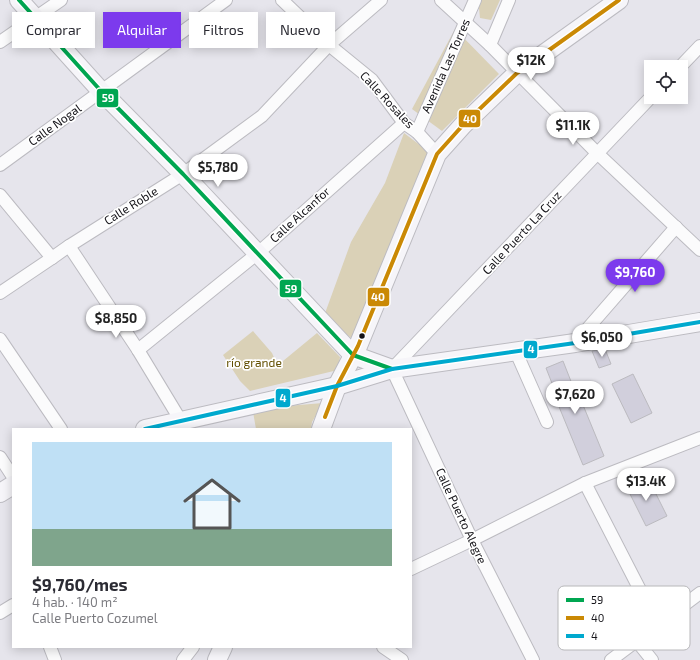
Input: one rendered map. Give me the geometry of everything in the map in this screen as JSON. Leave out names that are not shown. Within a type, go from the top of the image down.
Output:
[{"type":"street","points":[[19,0],[30,12]]},
{"type":"street","points":[[44,12],[61,0]]},
{"type":"street","name":"Calle Nogal","points":[[0,165],[226,0]]},
{"type":"street","name":"Calle Rosales","points":[[282,0],[295,12]]},
{"type":"street","name":"Calle Roble","points":[[335,40],[381,0]]},
{"type":"street","points":[[441,0],[490,45],[597,153],[700,250]]},
{"type":"street","name":"Avenida Las Torres","points":[[417,132],[475,0]]},
{"type":"street","points":[[490,45],[509,0]]},
{"type":"street","points":[[321,428],[337,386],[353,356],[437,154],[463,125],[517,73],[619,0]]},
{"type":"street","points":[[0,42],[12,34]]},
{"type":"street","points":[[687,60],[700,46]]},
{"type":"street","points":[[63,48],[101,91],[183,174],[353,356],[392,370]]},
{"type":"street","name":"Calle Roble","points":[[0,293],[69,246],[183,174],[262,116],[326,48]]},
{"type":"street","name":"Calle Rosales","points":[[333,48],[372,80],[404,123],[417,132],[437,154]]},
{"type":"street","name":"Calle Puerto La Cruz","points":[[392,370],[644,104]]},
{"type":"street","name":"Calle Alcanfor","points":[[138,350],[258,253],[404,123]]},
{"type":"street","points":[[0,195],[52,258]]},
{"type":"street","points":[[575,343],[676,227]]},
{"type":"street","points":[[69,246],[138,350],[181,421]]},
{"type":"street","points":[[150,428],[337,386],[392,370],[575,343],[700,322]]},
{"type":"street","points":[[0,339],[60,428]]},
{"type":"street","points":[[516,352],[547,422]]},
{"type":"street","name":"Calle Puerto Alegre","points":[[392,370],[472,540],[533,660]]},
{"type":"street","points":[[412,569],[585,483],[700,438]]},
{"type":"street","points":[[0,457],[12,475]]},
{"type":"street","points":[[585,483],[638,586]]},
{"type":"street","points":[[0,493],[12,486]]},
{"type":"street","points":[[690,601],[700,593]]},
{"type":"street","points":[[0,613],[12,606]]},
{"type":"street","points":[[50,648],[55,660]]},
{"type":"street","points":[[183,660],[192,648]]},
{"type":"street","points":[[217,660],[223,648]]},
{"type":"street","points":[[385,648],[402,660]]},
{"type":"street","points":[[611,660],[624,650]]},
{"type":"street","points":[[644,650],[652,660]]},
{"type":"green space","points":[[477,0],[500,0],[491,20],[480,18],[479,8],[476,2]]},
{"type":"green space","points":[[455,29],[499,74],[442,131],[412,109]]},
{"type":"green space","points":[[404,133],[429,152],[356,342],[324,316],[351,242],[385,183]]},
{"type":"green space","name":"río grande","points":[[253,331],[272,353],[276,362],[283,361],[317,333],[340,357],[338,370],[250,391],[240,381],[223,355]]},
{"type":"green space","points":[[323,403],[312,422],[311,428],[256,428],[253,412],[287,406]]},
{"type":"building","points":[[605,349],[611,364],[599,368],[592,351]]},
{"type":"building","points":[[563,361],[574,389],[576,388],[604,456],[583,465],[555,397],[557,396],[546,368]]},
{"type":"building","points":[[633,374],[652,413],[631,423],[612,384]]},
{"type":"building","points":[[636,479],[639,485],[649,480],[667,516],[646,526],[625,484]]},
{"type":"transit line","name":"59","points":[[19,0],[101,91],[183,174],[353,355],[392,369]]},
{"type":"transit line","name":"40","points":[[325,417],[337,386],[358,346],[437,154],[463,125],[517,73],[619,0]]},
{"type":"transit line","name":"4","points":[[149,428],[337,386],[392,369],[575,343],[700,322]]}]
